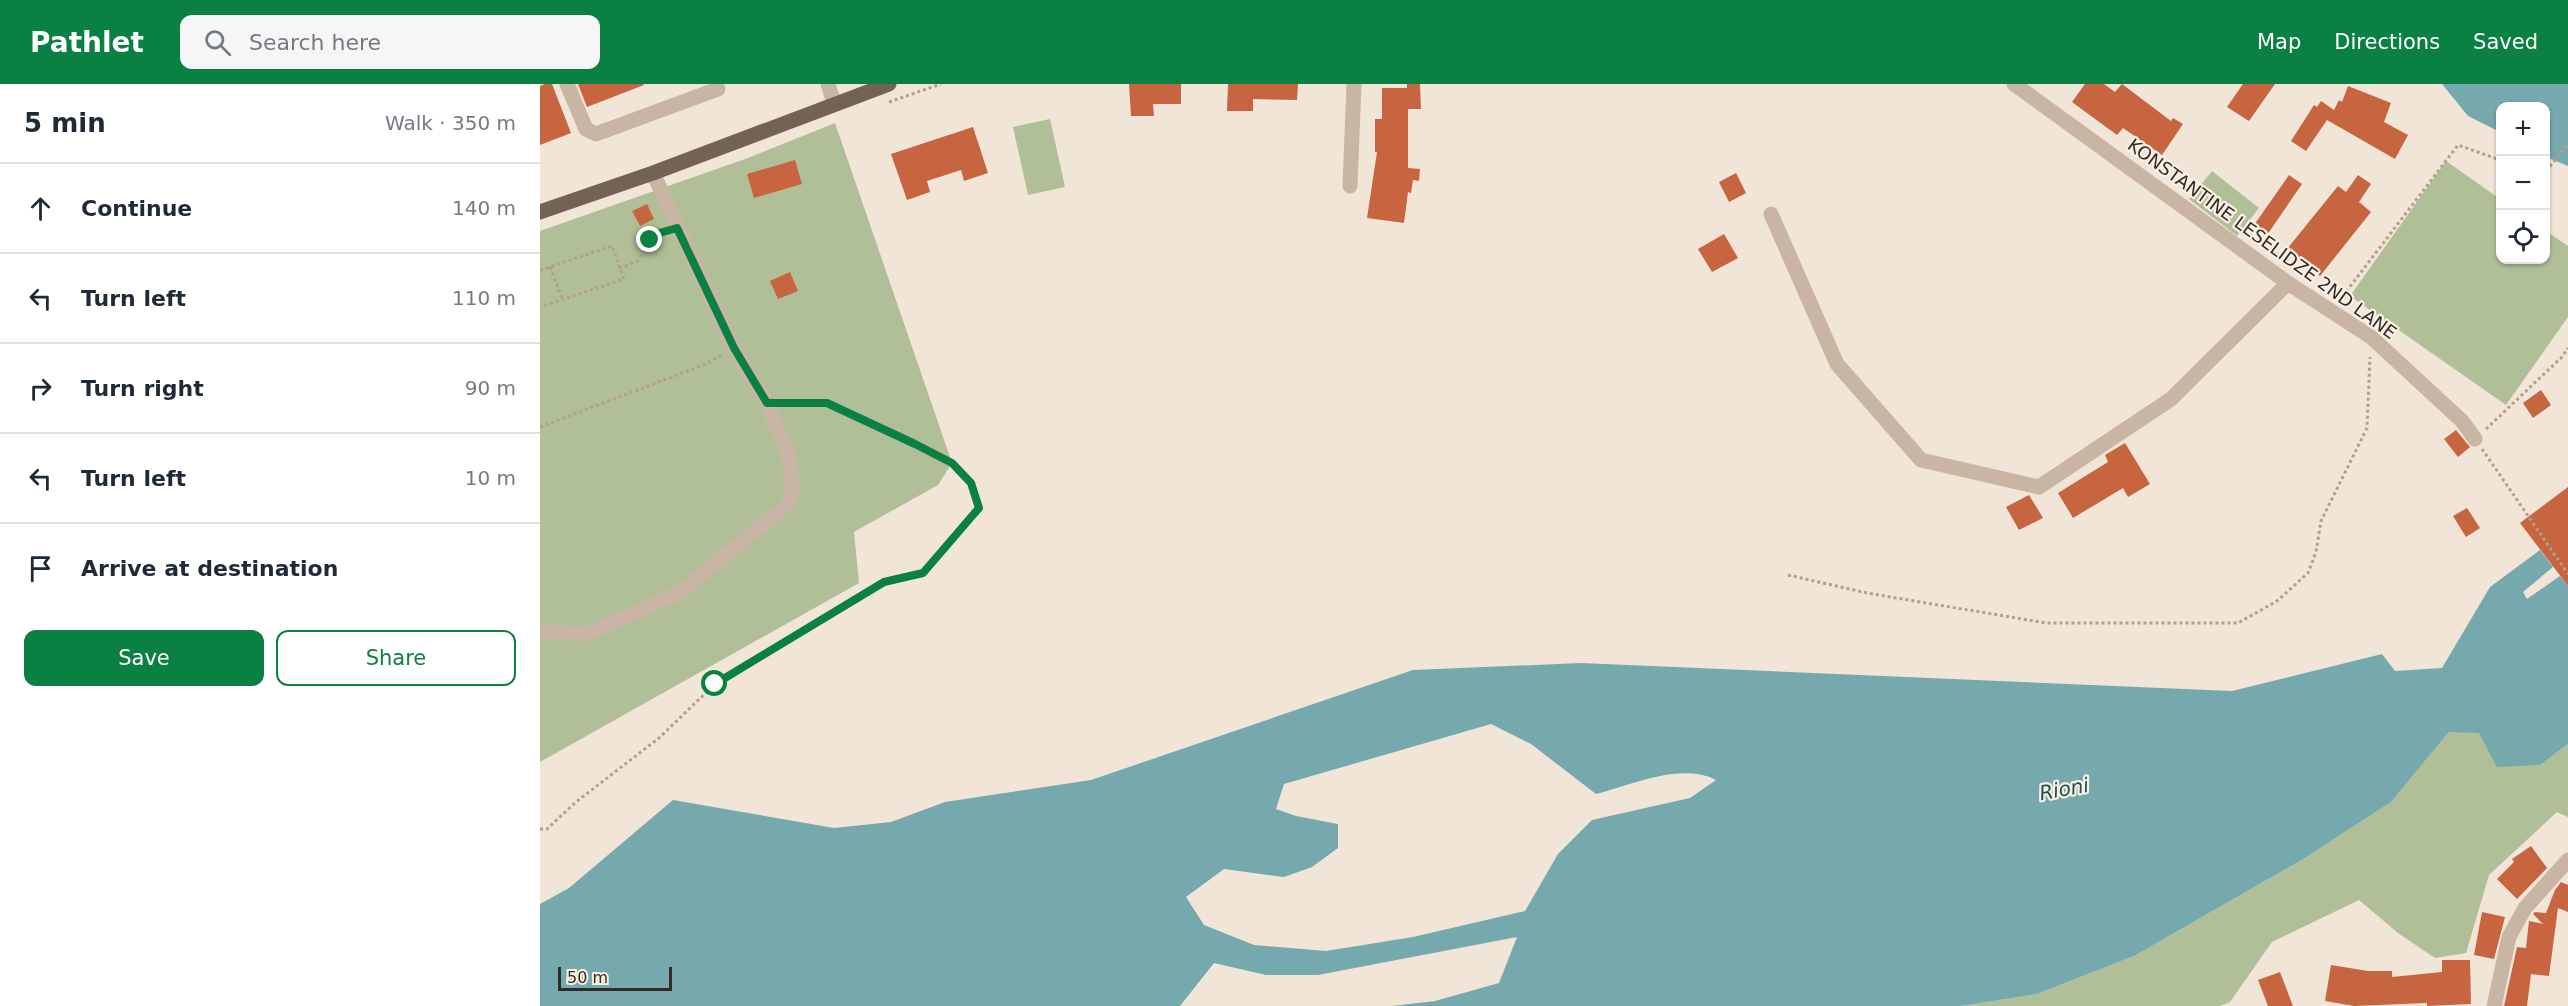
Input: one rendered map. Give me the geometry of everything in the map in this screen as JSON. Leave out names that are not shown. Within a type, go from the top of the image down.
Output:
[{"type":"main road","points":[[540,212],[653,173],[889,84]]},
{"type":"street","points":[[567,84],[586,129],[596,134],[718,89]]},
{"type":"street","points":[[828,84],[834,103]]},
{"type":"street","points":[[1350,186],[1354,84]]},
{"type":"street","name":"KONSTANTINE LESELIDZE 2ND LANE","points":[[2014,84],[2288,282],[2371,337],[2462,421],[2475,439]]},
{"type":"street","points":[[540,632],[587,634],[679,593],[788,504],[793,485],[789,456],[767,403],[734,348],[653,173]]},
{"type":"street","points":[[1771,214],[1837,364],[1921,460],[2039,487],[2171,399],[2288,282]]},
{"type":"street","points":[[2494,1006],[2510,937],[2525,908],[2568,860]]},
{"type":"path","points":[[2550,166],[2568,144]]},
{"type":"path","points":[[2331,311],[2458,145],[2496,159]]},
{"type":"path","points":[[619,268],[637,261],[656,234],[677,228]]},
{"type":"path","points":[[540,270],[612,246],[624,279],[540,307]]},
{"type":"path","points":[[550,267],[562,300]]},
{"type":"path","points":[[1788,575],[1867,593],[2046,623],[2238,623],[2277,601],[2308,573],[2316,552],[2321,521],[2367,428],[2371,337]]},
{"type":"path","points":[[540,428],[706,364],[734,348]]},
{"type":"path","points":[[2568,348],[2561,358],[2475,439],[2568,574]]},
{"type":"path","points":[[540,829],[547,829],[576,802],[659,738],[715,684],[884,582],[923,573],[979,508],[971,483],[952,463],[827,403],[767,403]]},
{"type":"green space","points":[[1050,119],[1065,187],[1028,195],[1013,127]]},
{"type":"green space","points":[[835,123],[952,463],[938,485],[854,532],[859,583],[540,762],[540,231],[748,158]]},
{"type":"green space","points":[[2446,161],[2496,196],[2496,264],[2550,264],[2550,234],[2568,246],[2568,317],[2506,405],[2350,296]]},
{"type":"green space","points":[[2212,171],[2259,208],[2237,236],[2189,199]]},
{"type":"green space","points":[[2449,732],[2479,732],[2540,765],[2568,744],[2568,817],[2557,812],[2489,875],[2466,953],[2435,958],[2398,933],[2359,900],[2272,942],[2230,1002],[2220,1006],[1961,1006],[2037,994],[2134,956],[2305,858],[2391,802]]},
{"type":"water","points":[[2442,84],[2568,84],[2568,166],[2550,159],[2550,102],[2496,102],[2496,130],[2468,116]]},
{"type":"water","name":"Rioni","points":[[2540,550],[2553,567],[2523,592],[2527,599],[2560,576],[2568,586],[2568,744],[2540,765],[2497,767],[2479,733],[2449,732],[2391,802],[2305,858],[2134,956],[2037,994],[1961,1006],[1392,1006],[1435,1001],[1499,983],[1517,937],[1318,975],[1266,975],[1214,963],[1180,1006],[540,1006],[540,904],[569,888],[673,800],[834,828],[891,822],[945,802],[1091,780],[1413,670],[1581,663],[2232,691],[2382,654],[2395,671],[2442,668],[2490,587]],"holes":[[[1491,724],[1531,744],[1596,794],[1672,774],[1688,773],[1716,780],[1690,798],[1592,820],[1558,854],[1525,911],[1413,937],[1326,951],[1254,945],[1204,925],[1186,897],[1224,869],[1284,877],[1312,867],[1338,848],[1338,824],[1296,816],[1276,809],[1284,784]]]},
{"type":"building","points":[[552,84],[571,133],[540,145],[540,86]]},
{"type":"building","points":[[578,84],[643,84],[644,85],[587,107]]},
{"type":"building","points":[[1129,84],[1181,84],[1181,104],[1153,104],[1154,116],[1131,116]]},
{"type":"building","points":[[1228,84],[1298,84],[1297,100],[1253,99],[1253,111],[1227,111]]},
{"type":"building","points":[[1407,84],[1420,84],[1421,109],[1408,109],[1408,168],[1420,169],[1419,181],[1413,180],[1411,193],[1408,192],[1404,223],[1367,218],[1377,152],[1375,152],[1375,119],[1382,119],[1382,88],[1407,88]]},
{"type":"building","points":[[2085,84],[2104,84],[2115,92],[2122,84],[2171,121],[2173,118],[2183,124],[2162,155],[2123,128],[2117,135],[2072,102]]},
{"type":"building","points":[[2243,84],[2275,84],[2249,121],[2227,107]]},
{"type":"building","points":[[2348,86],[2391,103],[2384,122],[2408,135],[2395,159],[2327,120],[2306,151],[2291,141],[2314,105],[2317,107],[2321,101],[2334,110],[2339,100],[2342,102]]},
{"type":"building","points":[[973,127],[988,173],[964,181],[961,170],[927,181],[930,192],[907,200],[891,154]]},
{"type":"building","points":[[795,160],[802,184],[754,198],[747,174]]},
{"type":"building","points":[[1736,173],[1746,193],[1729,202],[1719,182]]},
{"type":"building","points":[[2289,175],[2302,184],[2265,238],[2252,228]]},
{"type":"building","points":[[2358,175],[2371,184],[2359,202],[2371,212],[2320,276],[2287,249],[2338,186],[2346,192]]},
{"type":"building","points":[[647,204],[654,219],[640,226],[632,211]]},
{"type":"building","points":[[1724,234],[1738,258],[1712,272],[1698,249]]},
{"type":"building","points":[[790,272],[798,291],[778,299],[770,281]]},
{"type":"building","points":[[2541,390],[2551,405],[2533,418],[2523,403]]},
{"type":"building","points":[[2456,430],[2470,447],[2458,457],[2444,439]]},
{"type":"building","points":[[2125,443],[2150,484],[2128,497],[2123,488],[2073,518],[2058,493],[2108,462],[2105,455]]},
{"type":"building","points":[[2568,487],[2568,586],[2520,523]]},
{"type":"building","points":[[2029,495],[2043,518],[2019,530],[2006,507]]},
{"type":"building","points":[[2467,508],[2480,528],[2466,537],[2453,516]]},
{"type":"building","points":[[2531,846],[2547,868],[2517,899],[2497,879],[2514,862],[2512,859]]},
{"type":"building","points":[[2561,882],[2568,885],[2568,912],[2558,908],[2549,976],[2531,974],[2527,1006],[2504,1006],[2517,947],[2526,948],[2529,921],[2543,924],[2533,914],[2535,912],[2546,913],[2555,890]]},
{"type":"building","points":[[2482,912],[2505,917],[2494,959],[2474,955]]},
{"type":"building","points":[[2442,960],[2470,960],[2471,1004],[2354,1006],[2325,1001],[2331,965],[2368,971],[2392,971],[2392,977],[2442,972]]},
{"type":"building","points":[[2280,972],[2293,1006],[2268,1006],[2258,980]]},
{"type":"route","points":[[650,240],[656,234],[677,228],[734,348],[767,403],[827,403],[915,444],[952,463],[971,483],[979,508],[923,573],[884,582],[715,684]]}]
